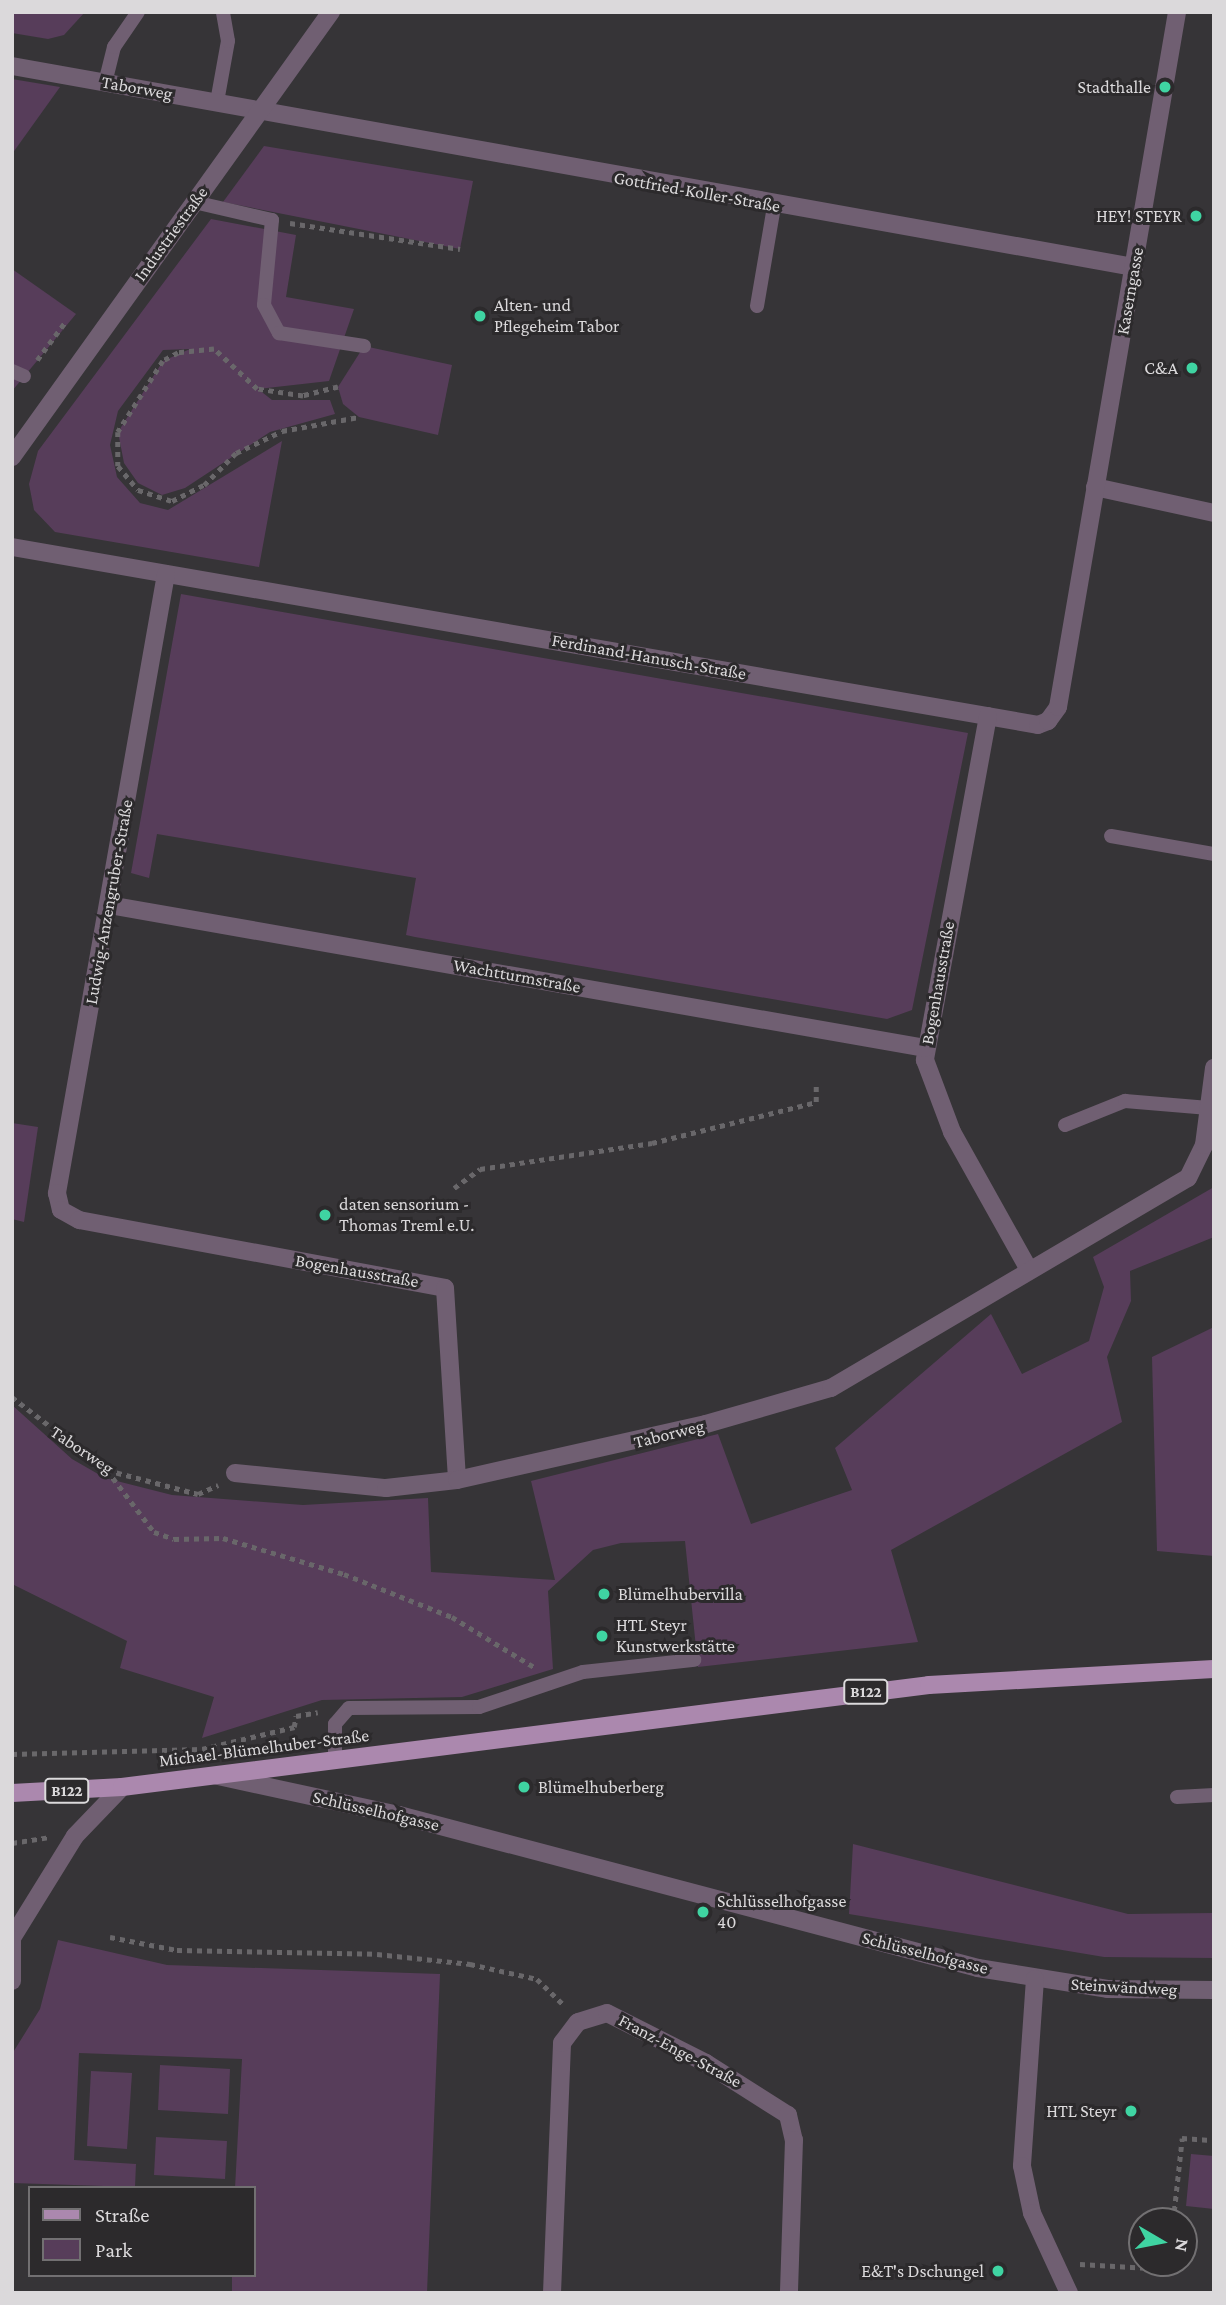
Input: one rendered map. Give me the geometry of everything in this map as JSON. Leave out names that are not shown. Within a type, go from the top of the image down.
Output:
[{"type":"main road","name":"Michael-Blümelhuber-Straße","points":[[12,1793],[122,1787],[929,1685],[1214,1669]]},
{"type":"street","name":"Industriestraße","points":[[12,457],[331,12]]},
{"type":"street","name":"Kaserngasse","points":[[1095,487],[1177,12]]},
{"type":"street","name":"Taborweg","points":[[12,66],[261,110]]},
{"type":"street","name":"Gottfried-Koller-Straße","points":[[261,110],[774,207],[1134,267]]},
{"type":"street","points":[[1095,487],[1214,513]]},
{"type":"street","name":"Ferdinand-Hanusch-Straße","points":[[12,547],[1038,725],[1058,707],[1095,487]]},
{"type":"street","name":"Ludwig-Anzengruber-Straße","points":[[79,1220],[61,1210],[57,1193],[166,574]]},
{"type":"street","name":"Bogenhausstraße","points":[[988,716],[925,1048],[929,1081],[1029,1270]]},
{"type":"street","name":"Wachtturmstraße","points":[[109,905],[925,1048]]},
{"type":"street","name":"Taborweg","points":[[235,1473],[386,1488],[457,1480],[798,1400],[866,1370],[1029,1270],[1188,1178],[1199,1166],[1214,1068]]},
{"type":"street","name":"Bogenhausstraße","points":[[79,1220],[445,1287],[457,1480]]},
{"type":"street","name":"Schlüsselhofgasse","points":[[215,1776],[399,1815],[1035,1979]]},
{"type":"street","points":[[12,1981],[12,1938],[75,1836],[122,1787]]},
{"type":"street","points":[[1035,1979],[1022,2166],[1032,2213],[1069,2293]]},
{"type":"street","name":"Steinwändweg","points":[[1035,1979],[1107,1989],[1214,1990]]},
{"type":"street","name":"Franz-Enge-Straße","points":[[578,2022],[591,2014],[626,2019],[788,2115],[794,2140],[789,2293]]},
{"type":"street","points":[[552,2293],[562,2043],[578,2022]]},
{"type":"lane","points":[[105,83],[114,47],[138,12]]},
{"type":"lane","points":[[217,102],[228,41],[223,12]]},
{"type":"lane","points":[[194,202],[271,220],[264,305],[279,333],[364,346]]},
{"type":"lane","points":[[757,306],[774,207]]},
{"type":"lane","points":[[1111,836],[1214,854]]},
{"type":"lane","points":[[1065,1125],[1125,1101],[1211,1097]]},
{"type":"lane","points":[[335,1759],[335,1724],[349,1709],[480,1707],[583,1672],[694,1660]]},
{"type":"lane","points":[[1177,1797],[1214,1795]]},
{"type":"path","points":[[271,220],[460,249]]},
{"type":"path","points":[[18,374],[66,321]]},
{"type":"path","points":[[338,387],[303,396],[257,389],[214,349],[178,353],[163,361],[123,422],[118,466],[138,490],[172,501],[204,485],[236,453],[282,431],[359,417]]},
{"type":"path","points":[[454,1188],[480,1169],[652,1143],[816,1102],[816,1084]]},
{"type":"path","name":"Taborweg","points":[[12,1396],[107,1470],[198,1494],[235,1473]]},
{"type":"path","points":[[107,1470],[154,1532],[174,1539],[223,1538],[344,1574],[481,1631],[548,1682]]},
{"type":"path","points":[[12,1754],[202,1749],[272,1734],[294,1727],[296,1716],[326,1711]]},
{"type":"path","points":[[110,1937],[177,1950],[377,1954],[483,1966],[537,1979],[578,2022]]},
{"type":"path","points":[[1175,2207],[1182,2138],[1214,2140]]},
{"type":"path","points":[[1061,2271],[1083,2262],[1128,2266]]},
{"type":"green space","points":[[12,12],[85,12],[64,35],[48,39],[12,33]]},
{"type":"green space","points":[[12,79],[60,87],[12,154]]},
{"type":"green space","points":[[264,146],[473,181],[460,249],[223,202]]},
{"type":"green space","points":[[211,219],[296,235],[286,297],[354,309],[329,381],[258,389],[272,400],[330,400],[335,414],[270,432],[185,488],[162,495],[138,483],[124,463],[118,432],[163,361],[190,349],[163,350],[118,411],[110,445],[117,477],[140,503],[168,510],[282,441],[259,567],[55,532],[34,510],[29,484],[38,451]]},
{"type":"green space","points":[[12,269],[76,314],[12,391]]},
{"type":"green space","points":[[364,346],[452,365],[438,435],[359,417],[343,404],[338,387]]},
{"type":"green space","points":[[181,594],[968,733],[912,1010],[887,1019],[406,935],[416,878],[157,834],[149,878],[131,873]]},
{"type":"green space","points":[[12,1123],[38,1127],[24,1222],[12,1219]]},
{"type":"green space","points":[[1214,1187],[1214,1237],[1130,1271],[1131,1301],[1107,1357],[1122,1422],[891,1550],[918,1642],[698,1667],[685,1541],[621,1543],[593,1550],[548,1591],[553,1669],[462,1697],[322,1700],[202,1738],[214,1697],[120,1668],[127,1641],[12,1584],[12,1405],[72,1459],[105,1478],[172,1495],[303,1505],[428,1498],[431,1572],[555,1580],[531,1481],[718,1434],[751,1524],[852,1490],[835,1448],[991,1314],[1022,1374],[1089,1341],[1104,1287],[1093,1257]]},
{"type":"green space","points":[[1214,1327],[1214,1556],[1157,1551],[1152,1357]]},
{"type":"green space","points":[[853,1844],[1128,1914],[1214,1913],[1214,1958],[1104,1957],[849,1914]]},
{"type":"green space","points":[[58,1940],[167,1965],[440,1974],[427,2293],[232,2293],[232,2277],[256,2277],[256,2186],[235,2186],[242,2059],[79,2053],[74,2160],[136,2164],[135,2186],[12,2183],[12,2054],[40,2009]]},
{"type":"green space","points":[[160,2065],[230,2069],[228,2114],[158,2110]]},
{"type":"green space","points":[[91,2071],[132,2073],[127,2149],[87,2146]]},
{"type":"green space","points":[[156,2137],[227,2141],[225,2179],[154,2175]]},
{"type":"green space","points":[[1191,2154],[1214,2156],[1214,2209],[1186,2206]]},
{"type":"place","name":"Stadthalle","points":[[1165,87]]},
{"type":"place","name":"HEY! STEYR","points":[[1196,216]]},
{"type":"place","name":"Alten- und Pflegeheim Tabor","points":[[480,316]]},
{"type":"place","name":"C&A","points":[[1192,368]]},
{"type":"place","name":"daten sensorium - Thomas Treml e.U.","points":[[325,1215]]},
{"type":"place","name":"Blümelhubervilla","points":[[604,1594]]},
{"type":"place","name":"HTL Steyr Kunstwerkstätte","points":[[602,1636]]},
{"type":"place","name":"Blümelhuberberg","points":[[524,1787]]},
{"type":"place","name":"Schlüsselhofgasse 40","points":[[703,1912]]},
{"type":"place","name":"HTL Steyr","points":[[1131,2111]]},
{"type":"place","name":"E&T's Dschungel","points":[[998,2271]]}]
